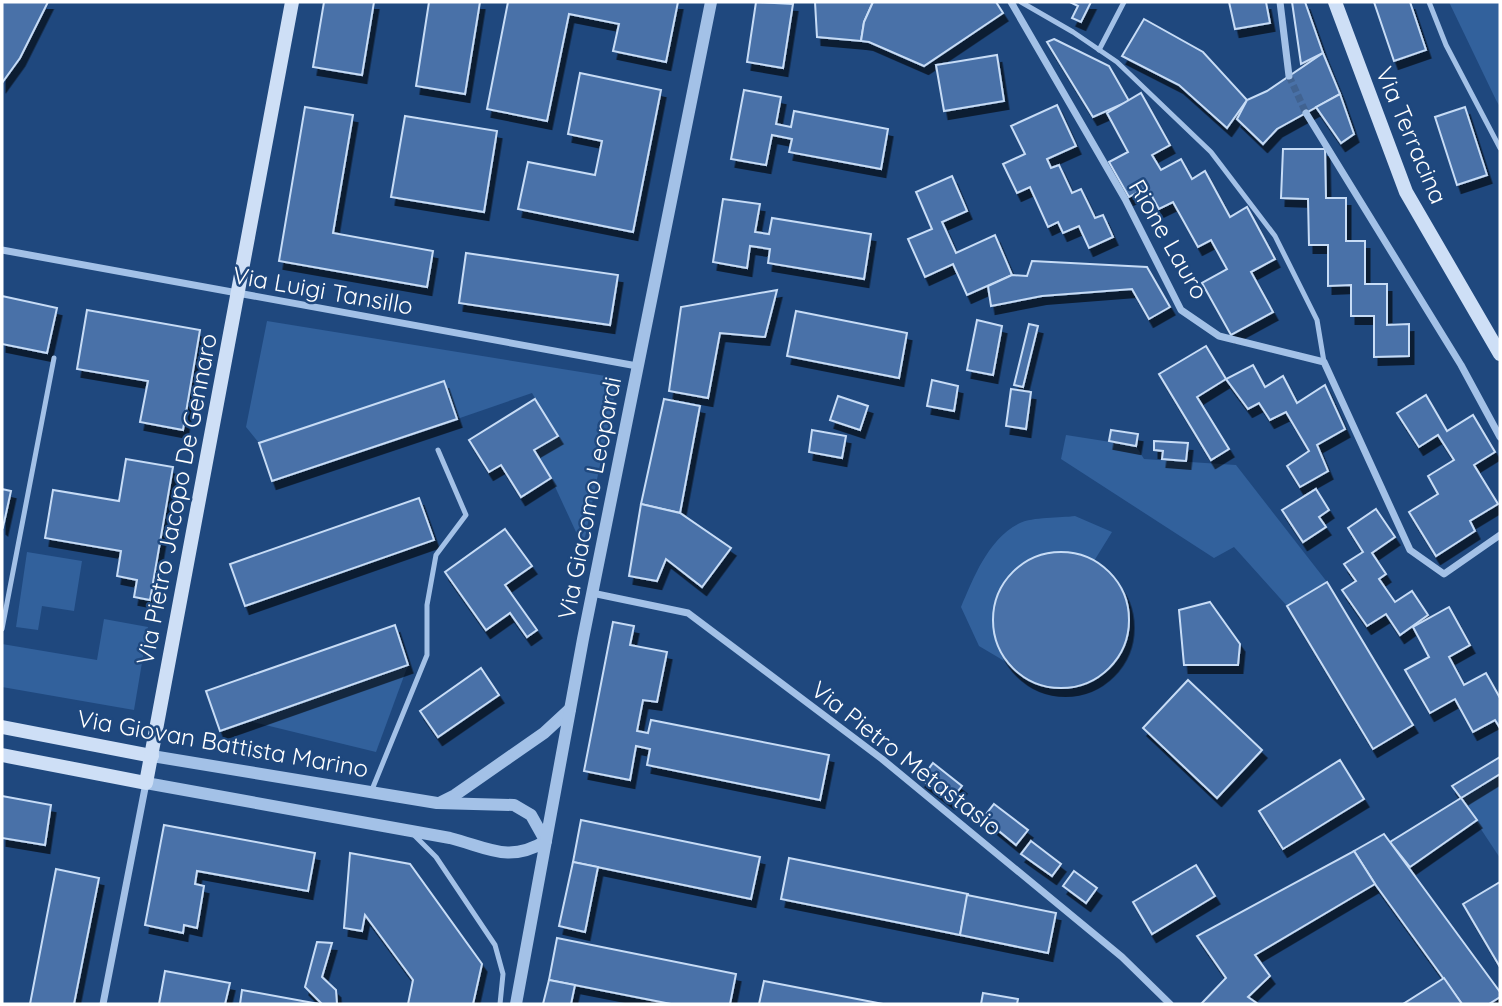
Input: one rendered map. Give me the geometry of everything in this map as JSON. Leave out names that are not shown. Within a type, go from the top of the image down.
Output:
[{"type":"main road","name":"Via Pietro Jacopo De Gennaro","points":[[146,783],[292,2]]},
{"type":"main road","name":"Via Terracina","points":[[1335,2],[1406,192],[1500,354]]},
{"type":"main road","name":"Via Giovan Battista Marino","points":[[2,727],[152,756]]},
{"type":"main road","points":[[2,755],[146,783]]},
{"type":"street","name":"Via Giacomo Leopardi","points":[[516,1004],[592,593],[710,2]]},
{"type":"street","name":"Rione Lauro","points":[[1011,2],[1125,199],[1181,310],[1219,336],[1324,362]]},
{"type":"street","points":[[1279,2],[1289,76]]},
{"type":"street","points":[[1306,113],[1461,365],[1500,437]]},
{"type":"street","name":"Via Luigi Tansillo","points":[[2,250],[637,366]]},
{"type":"street","points":[[1324,362],[1410,550],[1444,574],[1500,536]]},
{"type":"street","name":"Via Pietro Metastasio","points":[[592,593],[688,613],[882,759],[1122,957],[1170,1004]]},
{"type":"street","points":[[437,803],[454,795],[544,733],[570,709]]},
{"type":"street","name":"Via Giovan Battista Marino","points":[[152,756],[437,803],[514,805],[531,815],[545,841]]},
{"type":"street","points":[[146,783],[450,838],[489,851],[522,852],[545,841]]},
{"type":"street","name":"Via Pietro Jacopo De Gennaro","points":[[103,1004],[146,783]]},
{"type":"lane","points":[[1021,2],[1117,62],[1211,152],[1275,236],[1317,320],[1324,362]]},
{"type":"lane","points":[[1099,50],[1124,2]]},
{"type":"lane","points":[[1429,2],[1446,45],[1500,148]]},
{"type":"lane","points":[[2,629],[54,358]]},
{"type":"lane","points":[[371,792],[427,655],[427,606],[436,555],[466,515],[438,450]]},
{"type":"lane","points":[[411,832],[436,857],[495,945],[502,967],[500,1004]]},
{"type":"shaded area","points":[[1449,2],[1500,2],[1500,107],[1496,100]]},
{"type":"shaded area","points":[[267,321],[618,378],[583,547],[551,478],[534,450],[557,436],[532,393],[457,419],[444,381],[259,443],[246,427]]},
{"type":"shaded area","points":[[1066,435],[1136,446],[1144,459],[1236,465],[1327,582],[1287,606],[1234,547],[1214,558],[1061,459]]},
{"type":"shaded area","points":[[1075,516],[1112,532],[1094,561],[1071,553],[1058,552],[1041,556],[1022,566],[1002,587],[993,610],[995,635],[1006,662],[979,646],[961,607],[977,571],[991,549],[1009,530],[1025,521]]},
{"type":"shaded area","points":[[27,552],[82,561],[74,611],[42,606],[38,630],[16,627]]},
{"type":"shaded area","points":[[104,619],[148,627],[134,710],[2,687],[2,644],[97,660]]},
{"type":"shaded area","points":[[408,665],[376,752],[249,721]]},
{"type":"shaded area","points":[[1500,774],[1500,858],[1461,799]]},
{"type":"building","points":[[2,2],[48,2],[20,58],[2,83]]},
{"type":"building","points":[[324,2],[374,2],[362,75],[313,67]]},
{"type":"building","points":[[429,2],[480,2],[465,94],[416,86]]},
{"type":"building","points":[[508,2],[678,2],[666,62],[613,51],[619,24],[569,14],[547,121],[487,109]]},
{"type":"building","points":[[756,2],[793,4],[783,68],[747,62]]},
{"type":"building","points":[[815,2],[873,2],[864,22],[861,41],[817,37]]},
{"type":"building","points":[[873,2],[996,2],[1003,13],[924,66],[861,41],[864,22]]},
{"type":"building","points":[[1070,2],[1091,2],[1081,22],[1072,18],[1078,6]]},
{"type":"building","points":[[1229,2],[1266,2],[1270,23],[1235,29]]},
{"type":"building","points":[[1292,2],[1305,2],[1323,53],[1301,64]]},
{"type":"building","points":[[1374,2],[1410,2],[1426,50],[1394,61]]},
{"type":"building","points":[[1144,19],[1203,52],[1247,100],[1227,128],[1179,85],[1122,56]]},
{"type":"building","points":[[1054,39],[1109,66],[1129,101],[1093,117],[1047,42]]},
{"type":"building","points":[[1323,53],[1340,94],[1277,129],[1263,144],[1237,119],[1247,100],[1267,91]]},
{"type":"building","points":[[997,55],[1004,101],[944,111],[936,65]]},
{"type":"building","points":[[580,73],[661,90],[633,232],[518,209],[528,162],[595,175],[602,141],[568,134]]},
{"type":"building","points":[[744,90],[781,97],[776,124],[791,127],[794,111],[888,129],[881,169],[789,152],[792,139],[772,135],[766,165],[731,159]]},
{"type":"building","points":[[1141,93],[1170,145],[1152,155],[1161,170],[1181,159],[1192,179],[1205,171],[1230,217],[1247,207],[1275,259],[1251,272],[1273,312],[1231,335],[1202,283],[1227,269],[1211,240],[1198,247],[1173,202],[1159,209],[1147,187],[1129,197],[1109,162],[1128,152],[1107,113]]},
{"type":"building","points":[[1340,94],[1354,134],[1341,143],[1316,107]]},
{"type":"building","points":[[1057,105],[1076,146],[1047,159],[1051,168],[1059,165],[1072,193],[1081,189],[1095,218],[1103,215],[1113,237],[1089,248],[1079,226],[1063,233],[1058,222],[1048,227],[1030,187],[1017,193],[1003,164],[1025,154],[1011,126]]},
{"type":"building","points":[[305,107],[353,115],[333,233],[433,251],[427,287],[279,261]]},
{"type":"building","points":[[1465,107],[1487,175],[1457,185],[1435,117]]},
{"type":"building","points":[[405,116],[497,131],[484,212],[391,197]]},
{"type":"building","points":[[1283,149],[1325,149],[1326,198],[1346,198],[1346,241],[1365,241],[1365,284],[1387,284],[1387,325],[1409,324],[1409,356],[1374,357],[1374,316],[1351,316],[1351,285],[1328,286],[1328,245],[1309,245],[1308,199],[1281,198]]},
{"type":"building","points":[[952,176],[967,211],[942,222],[956,253],[995,235],[1012,275],[967,295],[953,264],[925,277],[908,239],[932,229],[916,192]]},
{"type":"building","points":[[723,199],[760,204],[755,232],[769,234],[772,218],[871,234],[864,279],[768,263],[770,249],[750,246],[747,268],[713,262]]},
{"type":"building","points":[[466,253],[618,275],[610,325],[459,303]]},
{"type":"building","points":[[1032,261],[1147,267],[1170,307],[1149,319],[1132,289],[1042,296],[991,306],[988,286],[1012,275],[1027,276]]},
{"type":"building","points":[[777,290],[765,337],[720,333],[708,398],[669,391],[681,307]]},
{"type":"building","points":[[2,296],[57,308],[47,353],[2,344]]},
{"type":"building","points":[[87,310],[200,330],[183,430],[140,422],[148,381],[77,369]]},
{"type":"building","points":[[796,311],[907,333],[899,378],[787,356]]},
{"type":"building","points":[[977,320],[1002,326],[993,375],[967,370]]},
{"type":"building","points":[[1029,324],[1038,326],[1023,387],[1014,385]]},
{"type":"building","points":[[1206,346],[1226,379],[1197,397],[1229,449],[1211,460],[1159,374]]},
{"type":"building","points":[[1253,365],[1265,387],[1283,376],[1297,403],[1325,385],[1345,429],[1317,445],[1328,471],[1300,487],[1287,466],[1309,451],[1286,412],[1270,420],[1259,403],[1248,409],[1226,379]]},
{"type":"building","points":[[932,380],[958,386],[954,411],[927,406]]},
{"type":"building","points":[[444,381],[457,419],[272,481],[259,443]]},
{"type":"building","points":[[1011,389],[1031,392],[1026,429],[1006,426]]},
{"type":"building","points":[[1426,395],[1447,431],[1473,415],[1495,452],[1474,465],[1498,504],[1470,521],[1475,531],[1436,556],[1409,512],[1438,494],[1428,476],[1454,460],[1438,435],[1419,447],[1397,413]]},
{"type":"building","points":[[838,396],[868,406],[860,430],[830,420]]},
{"type":"building","points":[[535,399],[558,436],[534,450],[551,478],[521,497],[501,465],[489,472],[469,440]]},
{"type":"building","points":[[664,399],[700,406],[680,513],[641,504]]},
{"type":"building","points":[[812,430],[846,436],[842,458],[809,452]]},
{"type":"building","points":[[1111,430],[1138,434],[1136,446],[1109,441]]},
{"type":"building","points":[[1154,441],[1188,443],[1186,461],[1162,459],[1163,451],[1154,450]]},
{"type":"building","points":[[126,459],[173,467],[150,600],[134,597],[137,580],[117,576],[121,551],[45,538],[53,490],[119,501]]},
{"type":"building","points":[[2,489],[11,491],[3,527],[2,526]]},
{"type":"building","points":[[1316,489],[1329,510],[1319,517],[1326,527],[1303,542],[1282,510]]},
{"type":"building","points":[[419,498],[434,540],[245,606],[230,564]]},
{"type":"building","points":[[641,504],[680,513],[731,548],[702,587],[666,559],[657,581],[629,576]]},
{"type":"building","points":[[1376,509],[1395,537],[1372,553],[1386,574],[1379,579],[1395,602],[1412,591],[1428,615],[1400,635],[1386,614],[1367,626],[1342,590],[1356,581],[1344,564],[1363,552],[1348,528]]},
{"type":"building","points":[[505,529],[532,566],[505,585],[537,630],[527,637],[510,613],[486,630],[445,572]]},
{"type":"building","points":[[1061,552],[1087,557],[1109,572],[1124,594],[1129,620],[1124,646],[1109,668],[1087,683],[1061,688],[1035,683],[1013,668],[998,646],[993,620],[998,594],[1013,572],[1035,557]]},
{"type":"building","points":[[1327,582],[1413,725],[1373,749],[1287,606]]},
{"type":"building","points":[[1210,602],[1240,644],[1238,665],[1184,665],[1179,610]]},
{"type":"building","points":[[1449,607],[1470,645],[1449,657],[1464,685],[1486,673],[1500,698],[1500,728],[1495,720],[1473,732],[1455,699],[1430,713],[1405,670],[1429,657],[1413,627]]},
{"type":"building","points":[[613,622],[634,626],[630,645],[667,652],[657,702],[643,700],[637,731],[648,733],[651,720],[829,755],[820,800],[647,765],[650,749],[636,746],[630,780],[584,771]]},
{"type":"building","points":[[395,625],[408,665],[220,731],[206,691]]},
{"type":"building","points":[[481,668],[499,695],[438,737],[420,711]]},
{"type":"building","points":[[1188,680],[1262,750],[1217,798],[1143,728]]},
{"type":"building","points":[[1500,757],[1500,774],[1461,798],[1452,786]]},
{"type":"building","points":[[1340,760],[1364,799],[1283,849],[1259,811]]},
{"type":"building","points":[[933,763],[962,786],[950,801],[921,779]]},
{"type":"building","points":[[2,796],[51,805],[45,845],[2,838]]},
{"type":"building","points":[[1461,798],[1477,820],[1410,867],[1390,842]]},
{"type":"building","points":[[994,804],[1028,830],[1016,845],[983,818]]},
{"type":"building","points":[[581,820],[760,857],[751,899],[573,862]]},
{"type":"building","points":[[164,825],[315,853],[308,891],[197,871],[195,884],[204,886],[197,928],[184,925],[183,933],[145,925]]},
{"type":"building","points":[[1384,834],[1500,992],[1500,997],[1489,1004],[1462,1004],[1375,884],[1354,851]]},
{"type":"building","points":[[1031,841],[1061,864],[1052,876],[1021,854]]},
{"type":"building","points":[[1354,851],[1375,884],[1255,955],[1270,976],[1248,997],[1258,1004],[1201,1004],[1226,978],[1197,936]]},
{"type":"building","points":[[350,853],[410,864],[482,964],[473,1004],[408,1004],[413,980],[365,915],[362,931],[344,928]]},
{"type":"building","points":[[789,858],[968,894],[960,935],[781,899]]},
{"type":"building","points":[[573,862],[598,867],[585,932],[559,926]]},
{"type":"building","points":[[1196,865],[1215,896],[1152,934],[1133,902]]},
{"type":"building","points":[[56,869],[99,878],[74,1004],[30,1004]]},
{"type":"building","points":[[1074,871],[1097,888],[1086,903],[1063,886]]},
{"type":"building","points":[[1500,882],[1500,967],[1463,904]]},
{"type":"building","points":[[967,895],[1056,913],[1048,953],[960,935]]},
{"type":"building","points":[[557,938],[736,974],[730,1004],[671,1004],[549,980]]},
{"type":"building","points":[[317,942],[332,943],[322,977],[336,990],[337,1004],[322,1004],[305,987]]},
{"type":"building","points":[[165,971],[230,983],[225,1004],[159,1004]]},
{"type":"building","points":[[1444,978],[1462,1004],[1403,1004]]},
{"type":"building","points":[[549,980],[575,985],[571,1004],[543,1004]]},
{"type":"building","points":[[764,981],[883,1004],[759,1004]]},
{"type":"building","points":[[242,990],[319,1004],[240,1004]]},
{"type":"building","points":[[983,993],[1018,999],[1017,1004],[981,1004]]},
{"type":"tunnel","points":[[1289,76],[1306,113]]}]
